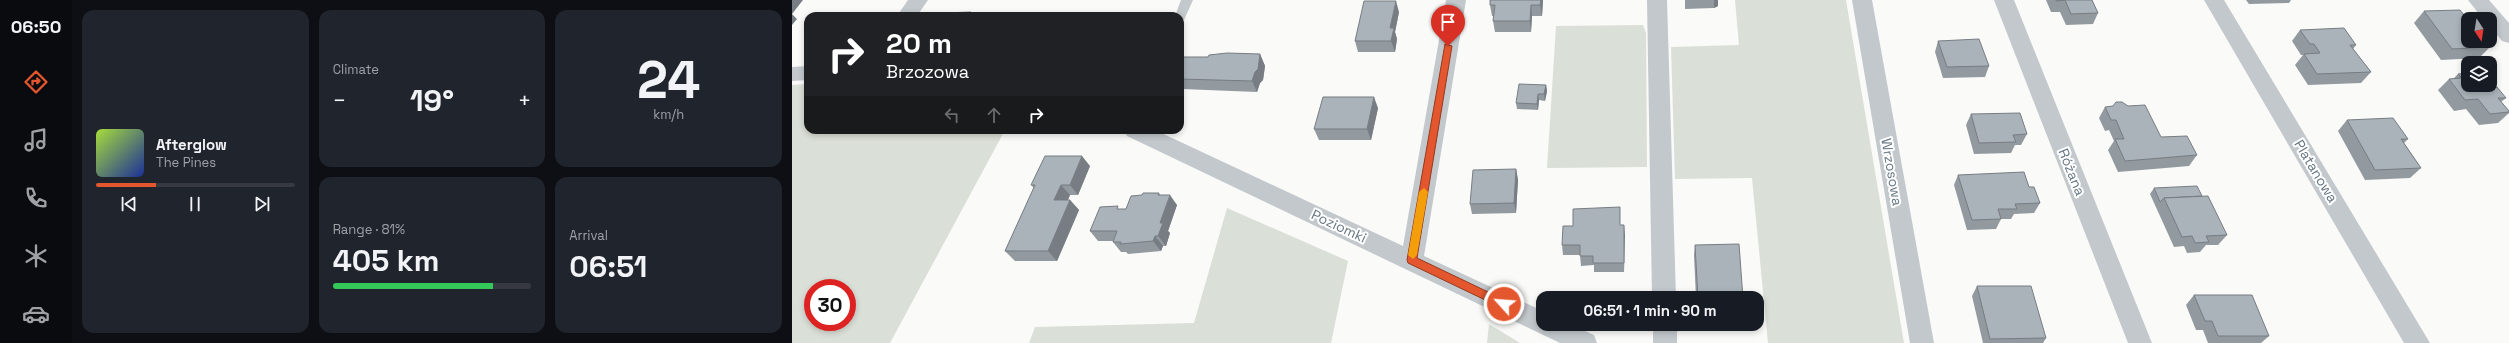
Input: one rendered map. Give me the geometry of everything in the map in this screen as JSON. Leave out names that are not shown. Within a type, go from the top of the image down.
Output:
[{"type":"street","points":[[910,12],[918,0]]},
{"type":"street","points":[[1412,260],[1456,0]]},
{"type":"street","points":[[1657,0],[1664,291]]},
{"type":"street","name":"Wrzosowa","points":[[1862,0],[1922,343]]},
{"type":"street","name":"Różana","points":[[2004,0],[2140,343]]},
{"type":"street","name":"Platanowa","points":[[2214,0],[2418,343]]},
{"type":"street","points":[[2478,0],[2509,36]]},
{"type":"street","points":[[792,74],[804,73]]},
{"type":"street","name":"Poziomki","points":[[1144,134],[1536,320]]},
{"type":"street","name":"Poziomki","points":[[1559,331],[1585,343]]},
{"type":"street","points":[[1665,331],[1665,343]]},
{"type":"lane","points":[[1182,12],[1187,0]]},
{"type":"shaded area","points":[[1735,0],[1846,0],[1904,343],[1768,343],[1752,178],[1675,179],[1671,47],[1739,45]]},
{"type":"shaded area","points":[[1643,25],[1646,33],[1647,167],[1547,168],[1556,26]]},
{"type":"shaded area","points":[[804,84],[804,134],[1003,134],[890,343],[792,343],[792,85]]},
{"type":"shaded area","points":[[1227,208],[1348,261],[1331,343],[1029,343],[1035,327],[1194,323]]},
{"type":"shaded area","points":[[1489,324],[1520,343],[1487,343]]},
{"type":"building","points":[[1490,0],[1541,0],[1540,5],[1531,5],[1530,21],[1493,21],[1495,5],[1490,5]]},
{"type":"building","points":[[2065,0],[2092,0],[2098,13],[2071,14]]},
{"type":"building","points":[[1364,1],[1396,1],[1390,28],[1394,28],[1391,41],[1355,41]]},
{"type":"building","points":[[2460,10],[2462,12],[2461,48],[2471,48],[2452,49],[2424,11]]},
{"type":"building","points":[[2344,28],[2356,45],[2350,45],[2371,72],[2317,74],[2304,54],[2320,53],[2314,44],[2310,44],[2300,30]]},
{"type":"building","points":[[1979,39],[1989,66],[1947,67],[1938,41]]},
{"type":"building","points":[[1227,53],[1260,54],[1258,69],[1255,72],[1252,81],[1184,79],[1184,57],[1208,57],[1209,55]]},
{"type":"building","points":[[2461,78],[2461,92],[2497,92],[2497,87],[2506,98],[2498,98],[2509,112],[2490,114],[2478,99],[2465,100],[2449,79]]},
{"type":"building","points":[[1519,84],[1546,85],[1544,94],[1538,94],[1537,104],[1516,103]]},
{"type":"building","points":[[1323,97],[1374,97],[1367,129],[1314,129]]},
{"type":"building","points":[[2116,102],[2122,102],[2128,106],[2145,105],[2161,137],[2187,136],[2197,155],[2125,161],[2115,139],[2124,139],[2116,120],[2111,120],[2105,107],[2113,106]]},
{"type":"building","points":[[2020,113],[2027,134],[2013,135],[2016,142],[1979,143],[1971,114]]},
{"type":"building","points":[[2393,118],[2408,139],[2401,139],[2421,168],[2375,170],[2347,120]]},
{"type":"building","points":[[1045,156],[1082,156],[1070,185],[1061,185],[1054,200],[1070,200],[1048,251],[1005,251],[1035,185],[1031,185]]},
{"type":"building","points":[[1516,169],[1514,203],[1470,204],[1473,170]]},
{"type":"building","points":[[2024,172],[2029,187],[2034,187],[2040,203],[2015,204],[2017,209],[1998,209],[2001,219],[1972,220],[1958,175]]},
{"type":"building","points":[[2197,186],[2202,196],[2164,198],[2160,202],[2154,188]]},
{"type":"building","points":[[1143,193],[1170,195],[1160,223],[1163,223],[1158,236],[1155,236],[1153,241],[1120,244],[1121,242],[1113,242],[1117,231],[1090,231],[1100,207],[1118,206],[1117,209],[1126,209],[1131,196],[1142,195]]},
{"type":"building","points":[[2208,196],[2227,235],[2206,236],[2209,242],[2195,243],[2192,236],[2182,237],[2164,198]]},
{"type":"building","points":[[1620,207],[1620,225],[1624,225],[1624,263],[1593,263],[1593,256],[1580,256],[1580,245],[1562,245],[1563,226],[1573,226],[1573,209]]},
{"type":"building","points":[[1739,244],[1742,291],[1698,291],[1695,245]]},
{"type":"building","points":[[1977,286],[2031,286],[2046,338],[1990,339]]},
{"type":"building","points":[[2194,295],[2252,295],[2269,336],[2218,336],[2212,321],[2205,321]]},
{"type":"slow traffic","points":[[1413,255],[1424,192]]},
{"type":"route","points":[[1448,46],[1412,260],[1504,304]]}]
